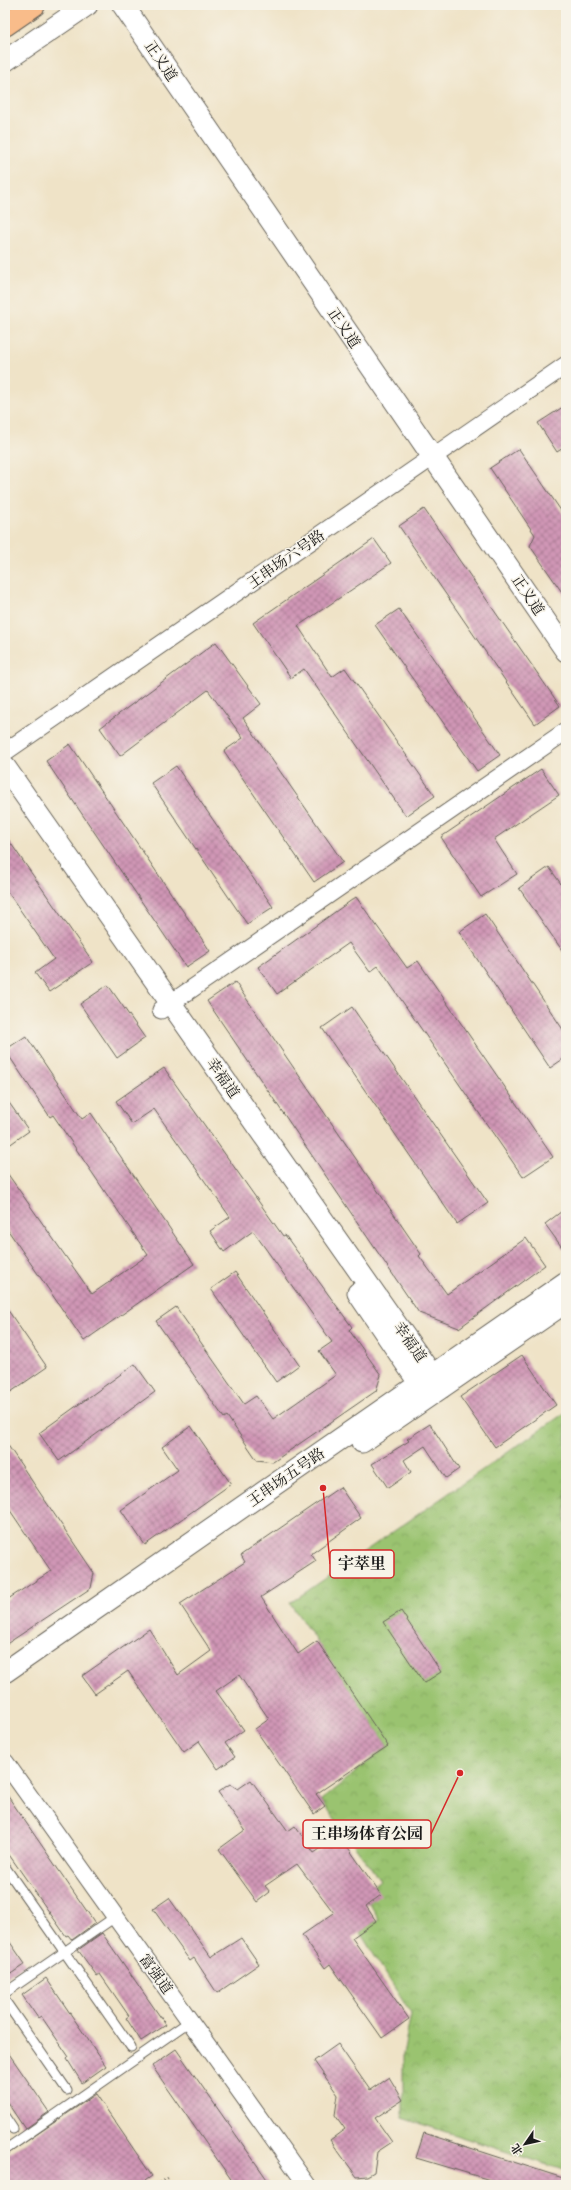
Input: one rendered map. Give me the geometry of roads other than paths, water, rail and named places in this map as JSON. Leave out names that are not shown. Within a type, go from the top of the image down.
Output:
[{"type":"highway","points":[[5,25],[34,5]]},
{"type":"street","points":[[5,61],[87,5]]},
{"type":"street","name":"正义道","points":[[123,5],[438,454],[566,631]]},
{"type":"street","name":"正义道","points":[[136,5],[438,454],[566,651]]},
{"type":"street","name":"王串场六号路","points":[[5,752],[566,365]]},
{"type":"street","points":[[166,1007],[566,731]]},
{"type":"street","name":"幸福道","points":[[5,767],[166,1007],[431,1386]]},
{"type":"street","name":"幸福道","points":[[5,788],[166,1007]]},
{"type":"street","name":"王串场五号路","points":[[5,1687],[431,1386],[566,1282]]},
{"type":"street","name":"王串场五号路","points":[[5,1672],[431,1386],[566,1302]]},
{"type":"street","name":"富强道","points":[[5,1762],[307,2185]]},
{"type":"lane","points":[[5,1867],[131,2047]]},
{"type":"lane","points":[[5,1993],[115,1917]]},
{"type":"lane","points":[[5,2001],[67,2090]]},
{"type":"lane","points":[[5,2150],[190,2021]]},
{"type":"lane","points":[[5,2117],[13,2129]]},
{"type":"place","name":"宇萃里","points":[[323,1488]]},
{"type":"place","name":"王串场体育公园","points":[[460,1773]]}]
